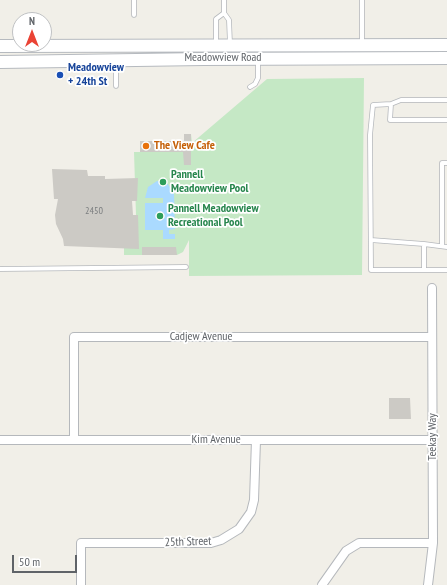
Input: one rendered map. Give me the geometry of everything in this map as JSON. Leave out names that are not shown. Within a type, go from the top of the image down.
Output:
[{"type":"main road","name":"Meadowview Road","points":[[0,46],[447,45]]},
{"type":"main road","name":"Meadowview Road","points":[[0,62],[258,58],[447,58]]},
{"type":"street","name":"Teekay Way","points":[[428,585],[433,543],[432,288]]},
{"type":"street","name":"Cadjew Avenue","points":[[74,440],[74,337],[432,337]]},
{"type":"street","name":"Kim Avenue","points":[[0,440],[433,440]]},
{"type":"street","name":"25th Street","points":[[81,585],[82,543],[211,543],[221,540],[239,529],[251,512],[254,500],[256,440]]},
{"type":"street","points":[[322,585],[346,552],[359,543],[433,543]]},
{"type":"lane","points":[[134,0],[134,15]]},
{"type":"lane","points":[[224,0],[224,13],[229,20],[230,46]]},
{"type":"lane","points":[[362,0],[362,46]]},
{"type":"lane","points":[[216,46],[216,19],[224,13]]},
{"type":"lane","points":[[250,87],[258,78],[258,58]]},
{"type":"lane","points":[[116,60],[116,86]]},
{"type":"lane","points":[[447,100],[401,100],[391,104],[373,105],[370,135],[371,270],[447,270]]},
{"type":"lane","points":[[391,104],[390,120],[447,120]]},
{"type":"lane","points":[[371,240],[445,247],[442,163],[447,163]]},
{"type":"lane","points":[[424,244],[424,270]]},
{"type":"lane","points":[[0,269],[186,267]]},
{"type":"green space","points":[[364,78],[362,275],[189,276],[189,240],[183,252],[177,255],[124,255],[124,248],[137,247],[134,152],[140,152],[140,141],[184,141],[184,134],[191,134],[192,143],[267,79]]},
{"type":"water","name":"Pannell Meadowview Recreational Pool","points":[[157,181],[167,183],[174,193],[175,229],[169,230],[169,234],[175,234],[175,239],[163,239],[163,230],[145,230],[145,203],[163,203],[163,198],[145,198],[148,187]]},
{"type":"building","points":[[184,134],[191,134],[191,165],[184,165],[183,152],[140,152],[140,141],[184,141]]},
{"type":"building","points":[[52,169],[87,170],[88,176],[105,176],[105,179],[138,178],[137,201],[132,201],[133,215],[138,215],[139,249],[64,246],[63,239],[56,224],[55,215],[58,199],[54,199]]},
{"type":"building","points":[[142,247],[176,247],[177,255],[142,255]]},
{"type":"building","points":[[389,398],[410,398],[411,419],[389,419]]},
{"type":"place","name":"Meadowview + 24th St","points":[[60,75]]},
{"type":"place","name":"The View Cafe","points":[[146,146]]},
{"type":"place","name":"Pannell Meadowview Pool","points":[[163,182]]},
{"type":"place","name":"Pannell Meadowview Recreational Pool","points":[[160,216]]}]
